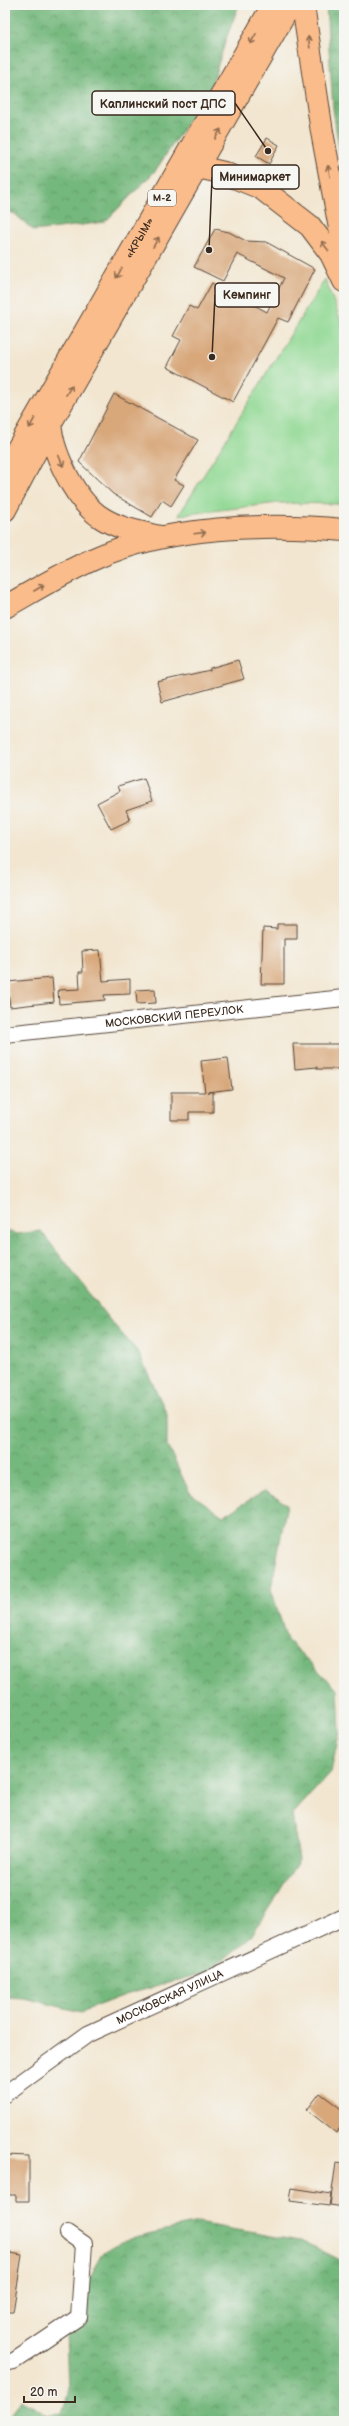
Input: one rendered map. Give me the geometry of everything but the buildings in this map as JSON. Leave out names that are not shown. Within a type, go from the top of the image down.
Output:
[{"type":"main road","name":"«КРЫМ»","points":[[50,424],[190,166],[273,5]]},
{"type":"main road","name":"«КРЫМ»","points":[[5,471],[50,389],[290,5]]},
{"type":"main road","points":[[303,5],[322,132],[344,250]]},
{"type":"main road","points":[[190,166],[224,173],[261,188],[279,200],[310,226],[331,254],[344,280]]},
{"type":"main road","points":[[50,389],[50,424],[57,451],[77,494],[101,517],[120,526],[161,538]]},
{"type":"main road","name":"М-2","points":[[5,510],[50,424]]},
{"type":"main road","points":[[5,607],[96,558],[161,538],[252,526],[344,530]]},
{"type":"street","name":"МОСКОВСКИЙ ПЕРЕУЛОК","points":[[5,1034],[344,998]]},
{"type":"street","name":"МОСКОВСКАЯ УЛИЦА","points":[[5,2094],[88,2034],[344,1917]]},
{"type":"street","points":[[5,2363],[14,2361],[79,2317],[84,2244],[68,2233]]},
{"type":"green space","points":[[5,5],[239,5],[227,36],[211,87],[155,171],[105,222],[34,231],[15,214],[5,210]]},
{"type":"green space","points":[[326,5],[344,5],[344,186],[333,108]]},
{"type":"green space","points":[[325,279],[344,329],[344,504],[278,503],[179,515]]},
{"type":"green space","points":[[5,1230],[17,1234],[41,1231],[108,1318],[138,1352],[167,1414],[167,1445],[190,1493],[223,1516],[264,1491],[287,1504],[271,1589],[287,1640],[338,1690],[340,1730],[331,1772],[292,1815],[299,1860],[250,1938],[208,1972],[125,1995],[81,2012],[24,1998],[5,1997]]},
{"type":"green space","points":[[198,2223],[305,2242],[344,2262],[344,2421],[8,2421],[21,2400],[48,2415],[62,2414],[68,2393],[66,2331],[87,2282],[104,2252],[125,2239]]},
{"type":"place","name":"Каплинский пост ДПС","points":[[268,151]]},
{"type":"place","name":"Минимаркет","points":[[209,250]]},
{"type":"place","name":"Кемпинг","points":[[212,357]]}]
